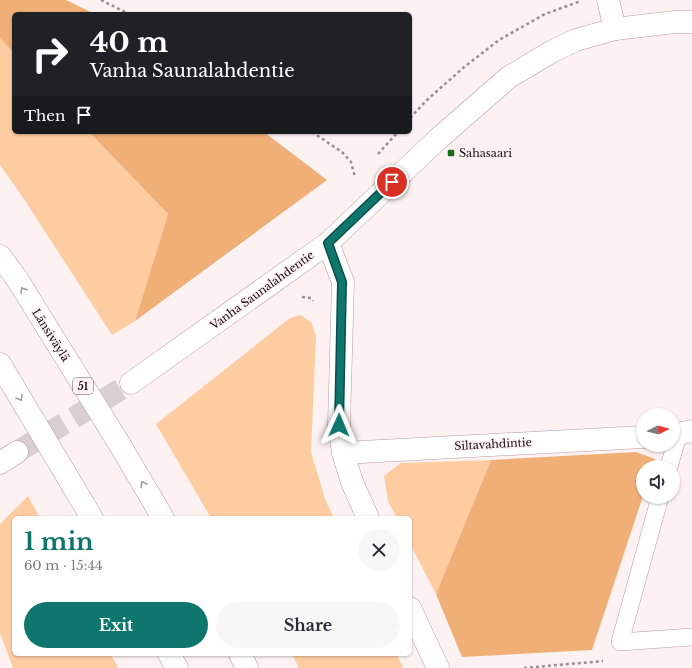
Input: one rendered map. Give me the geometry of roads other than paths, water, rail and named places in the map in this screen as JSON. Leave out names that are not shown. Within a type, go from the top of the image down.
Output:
[{"type":"main road","points":[[608,0],[615,29]]},
{"type":"main road","name":"Vanha Saunalahdentie","points":[[131,383],[328,243],[438,139],[509,78],[551,52],[576,40],[615,29],[675,22],[692,22]]},
{"type":"main road","points":[[328,243],[342,282],[339,425],[343,453],[352,482],[367,516]]},
{"type":"main road","name":"Länsiväylä","points":[[0,256],[112,432],[162,516]]},
{"type":"main road","points":[[0,364],[91,516]]},
{"type":"main road","name":"Siltavahdintie","points":[[343,453],[636,437]]},
{"type":"main road","points":[[412,612],[438,668]]},
{"type":"main road","points":[[170,656],[176,668]]},
{"type":"main road","points":[[241,656],[247,668]]},
{"type":"lane","points":[[672,460],[681,434]]},
{"type":"lane","points":[[658,504],[620,642],[692,637]]},
{"type":"tunnel","points":[[17,452],[131,383]]},
{"type":"place","name":"Sahasaari","points":[[451,153]]}]
